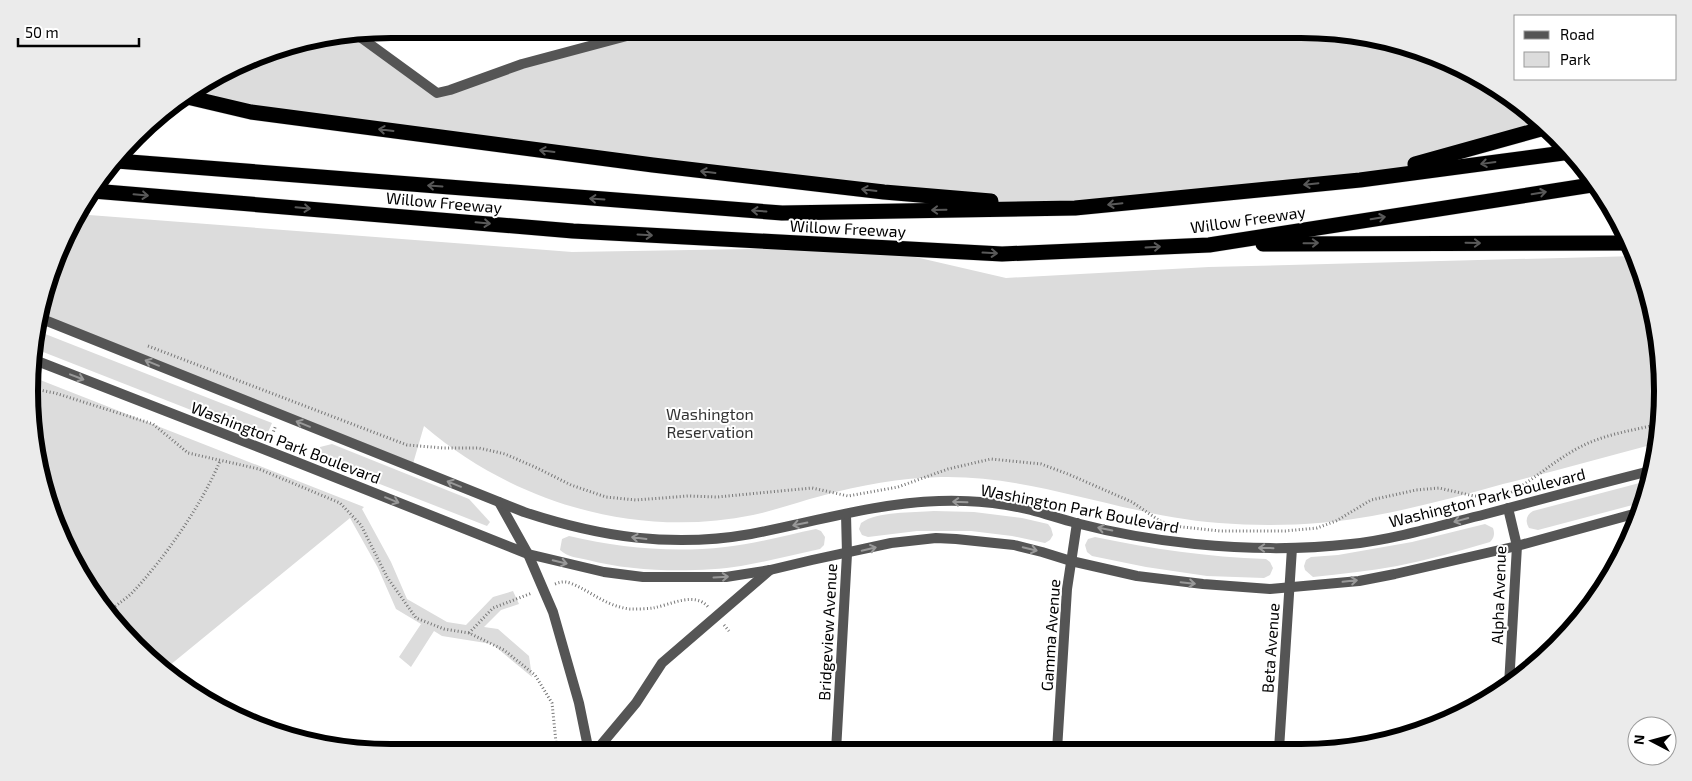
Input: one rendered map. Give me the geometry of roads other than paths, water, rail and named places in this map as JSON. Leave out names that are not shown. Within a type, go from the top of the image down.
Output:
[{"type":"highway","points":[[192,98],[251,112],[653,165],[884,192],[1075,208]]},
{"type":"highway","points":[[1360,180],[1539,130]]},
{"type":"highway","name":"Willow Freeway","points":[[122,161],[782,213],[1075,208],[1360,180],[1562,153]]},
{"type":"highway","name":"Willow Freeway","points":[[99,191],[573,231],[1002,254],[1209,244],[1589,185]]},
{"type":"highway","points":[[1209,244],[1382,242],[1493,244],[1622,243]]},
{"type":"street","points":[[362,39],[437,93],[522,64],[619,38]]},
{"type":"street","name":"Washington Park Boulevard","points":[[44,321],[499,502],[550,520],[642,539],[673,541],[718,538],[750,534],[846,514],[918,502],[967,502],[1029,510],[1077,523],[1159,540],[1226,547],[1292,548],[1352,544],[1430,528],[1644,472]]},
{"type":"street","name":"Washington Park Boulevard","points":[[39,362],[528,554],[604,572],[643,577],[726,577],[770,570],[891,543],[936,538],[956,538],[1014,545],[1127,574],[1170,581],[1270,589],[1359,581],[1395,574],[1517,546],[1632,514]]},
{"type":"street","points":[[499,502],[528,554],[553,612],[579,703],[587,744]]},
{"type":"street","name":"Alpha Avenue","points":[[1508,508],[1517,546],[1510,676]]},
{"type":"street","name":"Bridgeview Avenue","points":[[836,744],[847,554],[846,514]]},
{"type":"street","name":"Gamma Avenue","points":[[1058,744],[1067,589],[1077,523]]},
{"type":"street","name":"Beta Avenue","points":[[1279,744],[1292,548]]},
{"type":"street","name":"Washington Park Boulevard","points":[[602,744],[636,703],[662,663],[770,570]]},
{"type":"park label","name":"Washington Reservation","points":[[710,422]]}]
